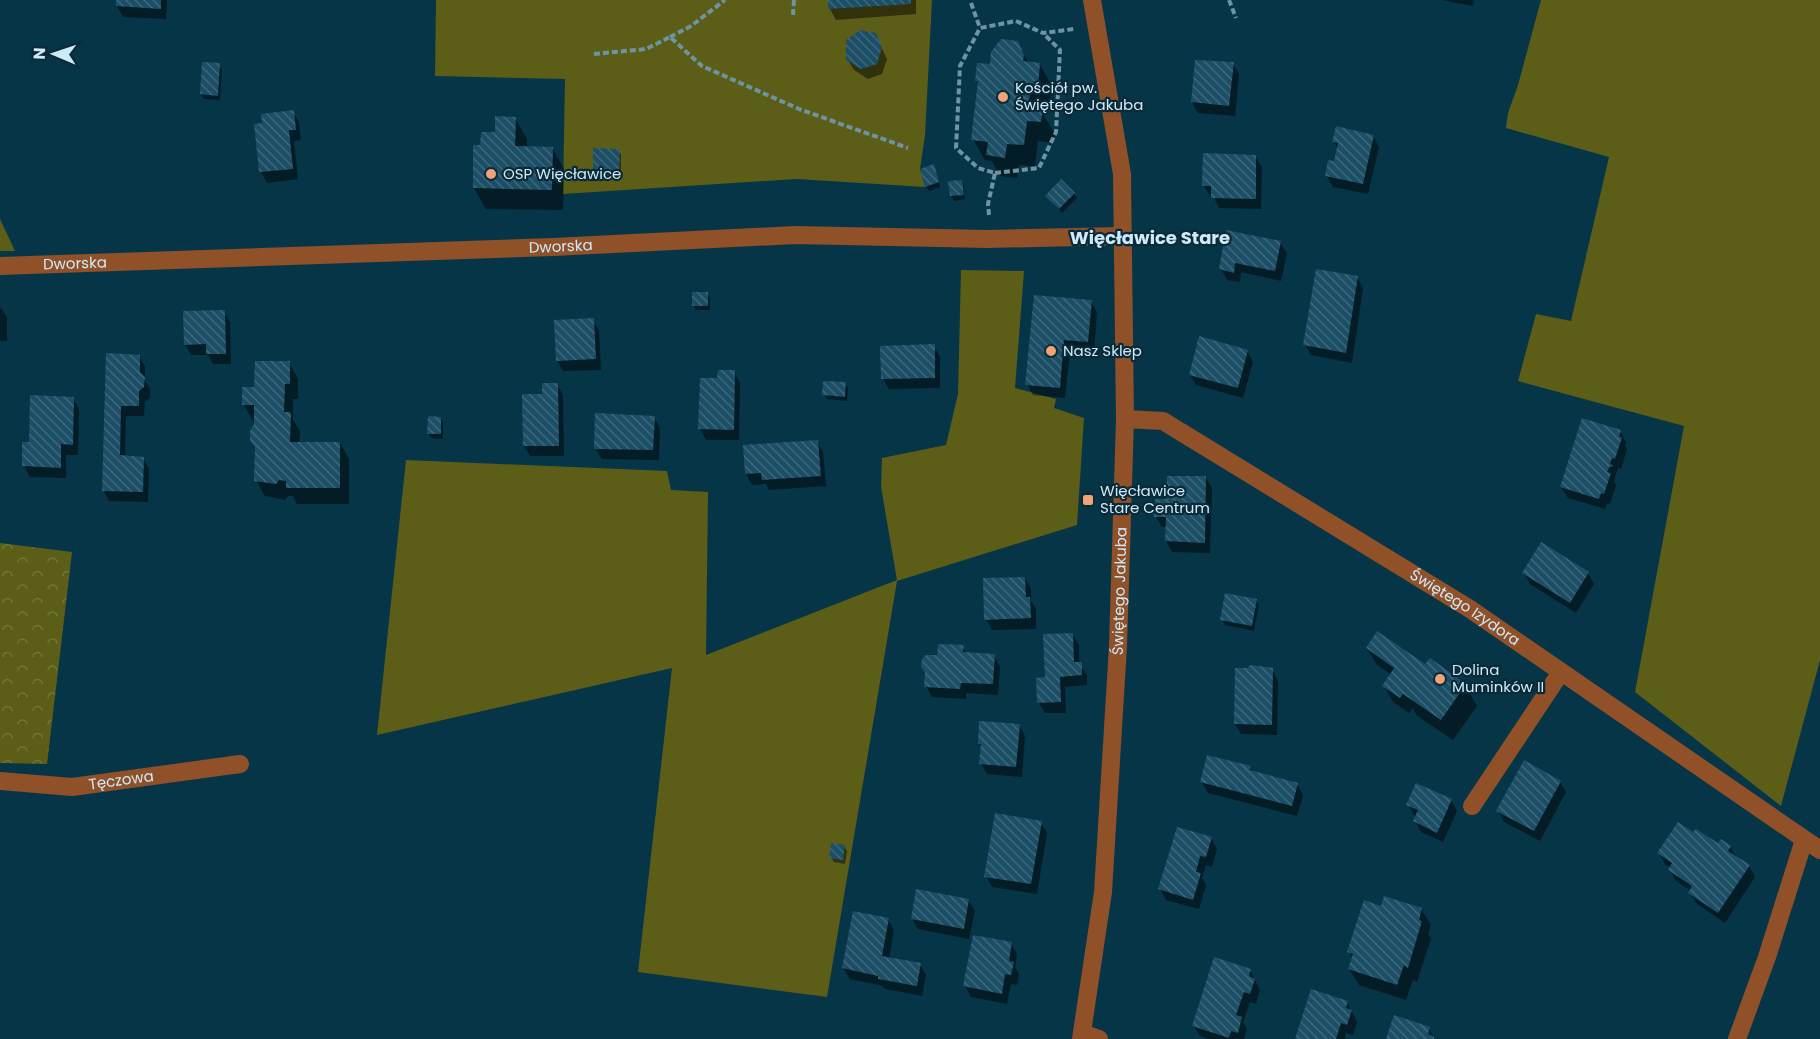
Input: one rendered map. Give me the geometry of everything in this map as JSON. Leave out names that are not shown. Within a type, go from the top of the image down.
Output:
[{"type":"street","name":"Świętego Jakuba","points":[[1081,1036],[1103,892],[1118,646],[1125,419],[1122,174],[1092,0]]},
{"type":"street","name":"Dworska","points":[[0,266],[553,247],[795,235],[988,239],[1122,236]]},
{"type":"street","name":"Świętego Izydora","points":[[1125,419],[1163,422],[1470,609],[1820,850]]},
{"type":"street","points":[[1472,806],[1562,672]]},
{"type":"street","name":"Tęczowa","points":[[0,781],[72,787],[240,764]]},
{"type":"street","points":[[1737,1039],[1767,957],[1804,840]]},
{"type":"street","points":[[1081,1036],[1099,1039]]},
{"type":"path","points":[[594,54],[646,49],[692,26],[725,0]]},
{"type":"path","points":[[793,15],[794,0]]},
{"type":"path","points":[[1229,0],[1236,18]]},
{"type":"path","points":[[971,3],[980,28],[960,66],[956,148],[978,168],[995,173],[1039,168],[1056,132],[1060,50],[1043,33],[1016,21],[980,28]]},
{"type":"path","points":[[1043,33],[1075,29]]},
{"type":"path","points":[[670,37],[702,66],[800,109],[908,148]]},
{"type":"path","points":[[988,215],[988,204],[995,173]]},
{"type":"green space","points":[[436,0],[932,0],[925,135],[920,169],[925,187],[797,179],[563,194],[565,79],[435,76]]},
{"type":"green space","points":[[1541,0],[1820,0],[1820,660],[1781,806],[1635,692],[1684,426],[1518,381],[1536,314],[1571,321],[1609,157],[1506,128],[1508,113]]},
{"type":"green space","points":[[0,219],[15,251],[0,251]]},
{"type":"green space","points":[[961,270],[1024,271],[1015,388],[1056,399],[1054,408],[1084,418],[1077,525],[897,581],[827,997],[638,972],[672,668],[377,735],[406,460],[667,471],[671,490],[708,492],[706,655],[897,580],[881,487],[882,458],[946,445],[958,394]]},
{"type":"green space","points":[[0,543],[72,552],[47,764],[0,763]]},
{"type":"building","points":[[116,0],[161,0],[161,9],[116,6]]},
{"type":"building","points":[[828,0],[911,0],[911,4],[828,9]]},
{"type":"building","points":[[860,30],[876,33],[882,47],[877,64],[861,69],[846,60],[846,40]]},
{"type":"building","name":"Kościół pw. Świętego Jakuba","points":[[1001,39],[1018,41],[1024,55],[1023,61],[1040,63],[1038,88],[1030,87],[1029,107],[1043,109],[1041,122],[1027,121],[1024,145],[1007,144],[1005,158],[986,155],[988,142],[971,140],[978,81],[975,81],[977,63],[990,64],[991,52]]},
{"type":"building","points":[[1195,60],[1234,62],[1229,106],[1191,102]]},
{"type":"building","points":[[202,62],[220,63],[218,96],[200,94]]},
{"type":"building","points":[[294,110],[296,130],[289,130],[293,169],[259,172],[254,124],[262,123],[261,114]]},
{"type":"building","points":[[495,116],[516,117],[515,146],[553,147],[552,190],[473,188],[473,145],[480,145],[481,132],[495,132]]},
{"type":"building","points":[[1336,126],[1374,135],[1363,184],[1325,176],[1328,160],[1334,161],[1338,143],[1332,142]]},
{"type":"building","points":[[593,148],[620,149],[619,171],[593,170]]},
{"type":"building","points":[[1203,153],[1256,155],[1256,199],[1211,198],[1211,186],[1202,186]]},
{"type":"building","points":[[934,164],[939,182],[925,187],[920,169]]},
{"type":"building","points":[[1061,179],[1075,193],[1059,209],[1045,196]]},
{"type":"building","points":[[962,180],[964,195],[950,196],[948,181]]},
{"type":"building","points":[[1226,230],[1281,241],[1275,271],[1235,263],[1234,273],[1219,269]]},
{"type":"building","points":[[1316,269],[1358,276],[1346,353],[1303,345]]},
{"type":"building","points":[[692,292],[708,292],[708,306],[692,306]]},
{"type":"building","points":[[1034,295],[1092,300],[1088,342],[1064,340],[1060,388],[1025,385]]},
{"type":"building","points":[[225,310],[226,354],[206,354],[206,344],[184,345],[183,311]]},
{"type":"building","points":[[594,318],[596,359],[556,361],[554,320]]},
{"type":"building","points":[[1199,336],[1248,350],[1238,388],[1189,375]]},
{"type":"building","points":[[935,344],[935,378],[881,379],[880,346]]},
{"type":"building","points":[[106,353],[140,355],[140,372],[145,377],[144,387],[139,391],[139,406],[121,406],[120,455],[144,457],[143,492],[102,491]]},
{"type":"building","points":[[255,361],[290,361],[290,384],[285,384],[284,412],[291,414],[290,442],[340,442],[340,488],[286,488],[286,481],[279,480],[276,484],[254,481],[255,447],[250,440],[250,431],[254,424],[254,405],[242,405],[242,387],[254,387]]},
{"type":"building","points":[[718,370],[735,370],[734,430],[698,429],[700,378],[717,378]]},
{"type":"building","points":[[825,381],[846,382],[845,397],[822,395]]},
{"type":"building","points":[[542,383],[558,383],[559,446],[523,446],[522,394],[542,394]]},
{"type":"building","points":[[30,395],[74,397],[73,445],[61,444],[61,468],[22,466],[22,442],[29,442]]},
{"type":"building","points":[[595,413],[655,416],[653,450],[594,449]]},
{"type":"building","points":[[428,416],[441,417],[441,434],[427,434]]},
{"type":"building","points":[[1582,418],[1621,430],[1619,437],[1622,437],[1615,459],[1612,458],[1610,464],[1613,465],[1607,472],[1611,473],[1604,494],[1601,493],[1599,499],[1560,487]]},
{"type":"building","points":[[818,440],[821,476],[762,480],[761,473],[745,474],[743,445]]},
{"type":"building","points":[[1167,476],[1206,476],[1205,543],[1165,541],[1166,517],[1154,517],[1155,499],[1166,499]]},
{"type":"building","points":[[1541,542],[1589,572],[1570,603],[1522,573]]},
{"type":"building","points":[[1025,577],[1026,597],[1030,597],[1031,618],[984,620],[983,578]]},
{"type":"building","points":[[1225,593],[1257,599],[1252,626],[1220,620]]},
{"type":"building","points":[[1377,631],[1425,664],[1430,658],[1466,684],[1441,720],[1403,694],[1400,698],[1382,686],[1394,668],[1366,648]]},
{"type":"building","points":[[1073,633],[1074,662],[1082,662],[1082,675],[1060,677],[1061,702],[1037,703],[1036,678],[1045,677],[1043,634]]},
{"type":"building","points":[[938,644],[964,645],[963,652],[995,654],[993,684],[961,683],[960,689],[924,687],[925,672],[921,667],[922,659],[926,655],[937,655]]},
{"type":"building","points":[[1250,665],[1273,668],[1272,725],[1234,724],[1235,668],[1247,668]]},
{"type":"building","points":[[979,721],[1020,724],[1016,767],[979,764],[981,744],[978,744]]},
{"type":"building","points":[[1207,755],[1251,766],[1250,770],[1298,783],[1292,806],[1200,782]]},
{"type":"building","points":[[1524,760],[1561,781],[1534,831],[1496,811]]},
{"type":"building","points":[[1416,783],[1452,799],[1437,833],[1413,821],[1418,810],[1406,805]]},
{"type":"building","points":[[995,813],[1042,821],[1031,884],[984,877]]},
{"type":"building","points":[[1678,822],[1693,832],[1696,829],[1718,843],[1721,839],[1731,846],[1728,851],[1750,865],[1718,913],[1688,893],[1692,886],[1668,870],[1672,863],[1657,853]]},
{"type":"building","points":[[1177,827],[1212,837],[1206,857],[1200,856],[1196,872],[1201,873],[1193,900],[1158,889]]},
{"type":"building","points":[[831,843],[845,845],[843,860],[829,858]]},
{"type":"building","points":[[916,889],[969,899],[964,929],[911,919]]},
{"type":"building","points":[[1384,896],[1422,908],[1419,920],[1422,921],[1408,968],[1404,965],[1397,985],[1348,969],[1353,954],[1347,952],[1364,900],[1381,906]]},
{"type":"building","points":[[853,911],[889,918],[882,956],[921,963],[917,986],[878,979],[878,976],[842,968]]},
{"type":"building","points":[[973,935],[1012,942],[1009,961],[1014,962],[1011,975],[1005,974],[1002,994],[963,986]]},
{"type":"building","points":[[1214,957],[1251,969],[1249,976],[1255,979],[1250,994],[1244,992],[1236,1015],[1242,1017],[1238,1033],[1231,1031],[1229,1038],[1192,1026]]},
{"type":"building","points":[[1311,989],[1348,1001],[1346,1008],[1352,1010],[1347,1025],[1341,1023],[1336,1039],[1295,1039]]},
{"type":"building","points":[[1394,1015],[1430,1027],[1428,1034],[1434,1039],[1386,1039]]},
{"type":"place","name":"Kościół pw. Świętego Jakuba","points":[[1003,97]]},
{"type":"place","name":"OSP Więcławice","points":[[491,174]]},
{"type":"place","name":"Nasz Sklep","points":[[1051,351]]},
{"type":"place","name":"Więcławice Stare Centrum","points":[[1088,500]]},
{"type":"place","name":"Dolina Muminków II","points":[[1440,679]]},
{"type":"district","name":"Więcławice Stare","points":[[1150,238]]}]
